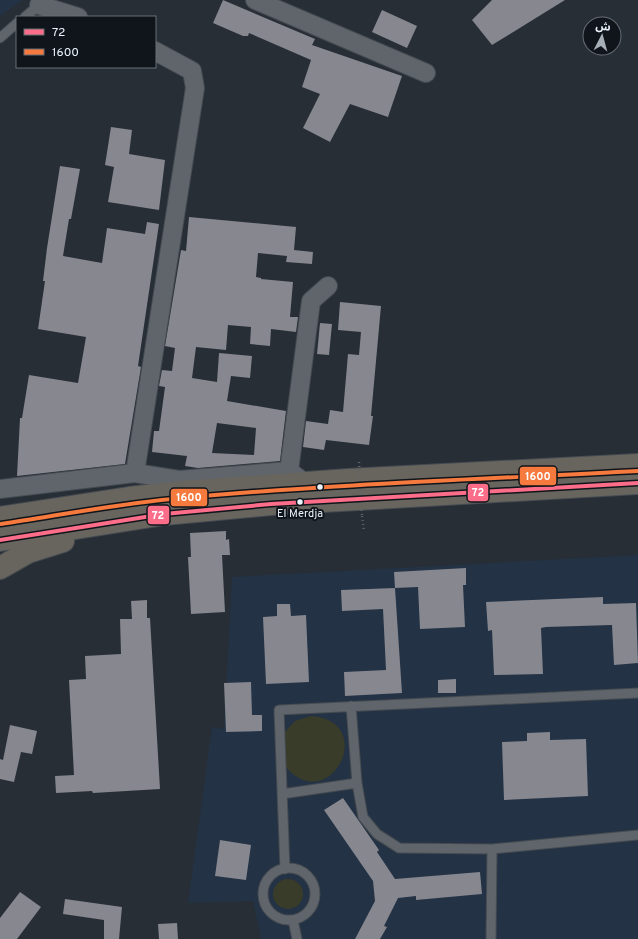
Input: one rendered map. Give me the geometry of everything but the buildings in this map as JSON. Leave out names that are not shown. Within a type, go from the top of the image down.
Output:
[{"type":"highway","points":[[0,518],[130,498],[297,477],[638,465]]},
{"type":"highway","points":[[0,540],[117,521],[271,504],[638,483]]},
{"type":"highway","points":[[0,568],[28,552],[82,535],[117,521]]},
{"type":"street","points":[[256,0],[426,73]]},
{"type":"street","points":[[42,2],[76,16]]},
{"type":"street","points":[[135,474],[195,88],[192,71],[156,52]]},
{"type":"street","points":[[0,489],[135,474],[179,480],[297,477],[311,301],[328,286]]},
{"type":"lane","points":[[26,16],[42,2]]},
{"type":"lane","points":[[0,38],[16,25]]},
{"type":"lane","points":[[285,869],[279,710],[638,692]]},
{"type":"lane","points":[[351,706],[358,783],[363,817],[377,834],[399,848],[492,849],[638,835]]},
{"type":"lane","points":[[282,794],[358,783]]},
{"type":"lane","points":[[491,939],[492,849]]},
{"type":"lane","points":[[285,869],[299,871],[306,875],[314,887],[314,902],[311,908],[300,918],[293,920],[286,920],[272,914],[267,909],[263,895],[264,888],[271,875],[285,869]]},
{"type":"lane","points":[[293,920],[297,939]]},
{"type":"path","points":[[359,462],[364,531]]},
{"type":"shaded area","points":[[0,0],[22,0],[0,16]]},
{"type":"shaded area","points":[[638,555],[638,939],[261,939],[253,901],[188,903],[212,727],[224,729],[232,577]]},
{"type":"green space","points":[[311,716],[331,722],[342,733],[345,748],[340,763],[331,775],[317,781],[302,779],[285,766],[284,733],[295,721]]},
{"type":"green space","points":[[288,879],[299,883],[303,894],[299,905],[288,909],[277,905],[273,894],[277,883]]},
{"type":"transit line","name":"1600","points":[[1,524],[137,503],[239,493],[353,485],[638,471]]},
{"type":"transit line","name":"72","points":[[0,540],[164,514],[271,504],[638,483]]},
{"type":"place","name":"El Merdja","points":[[300,502]]}]
